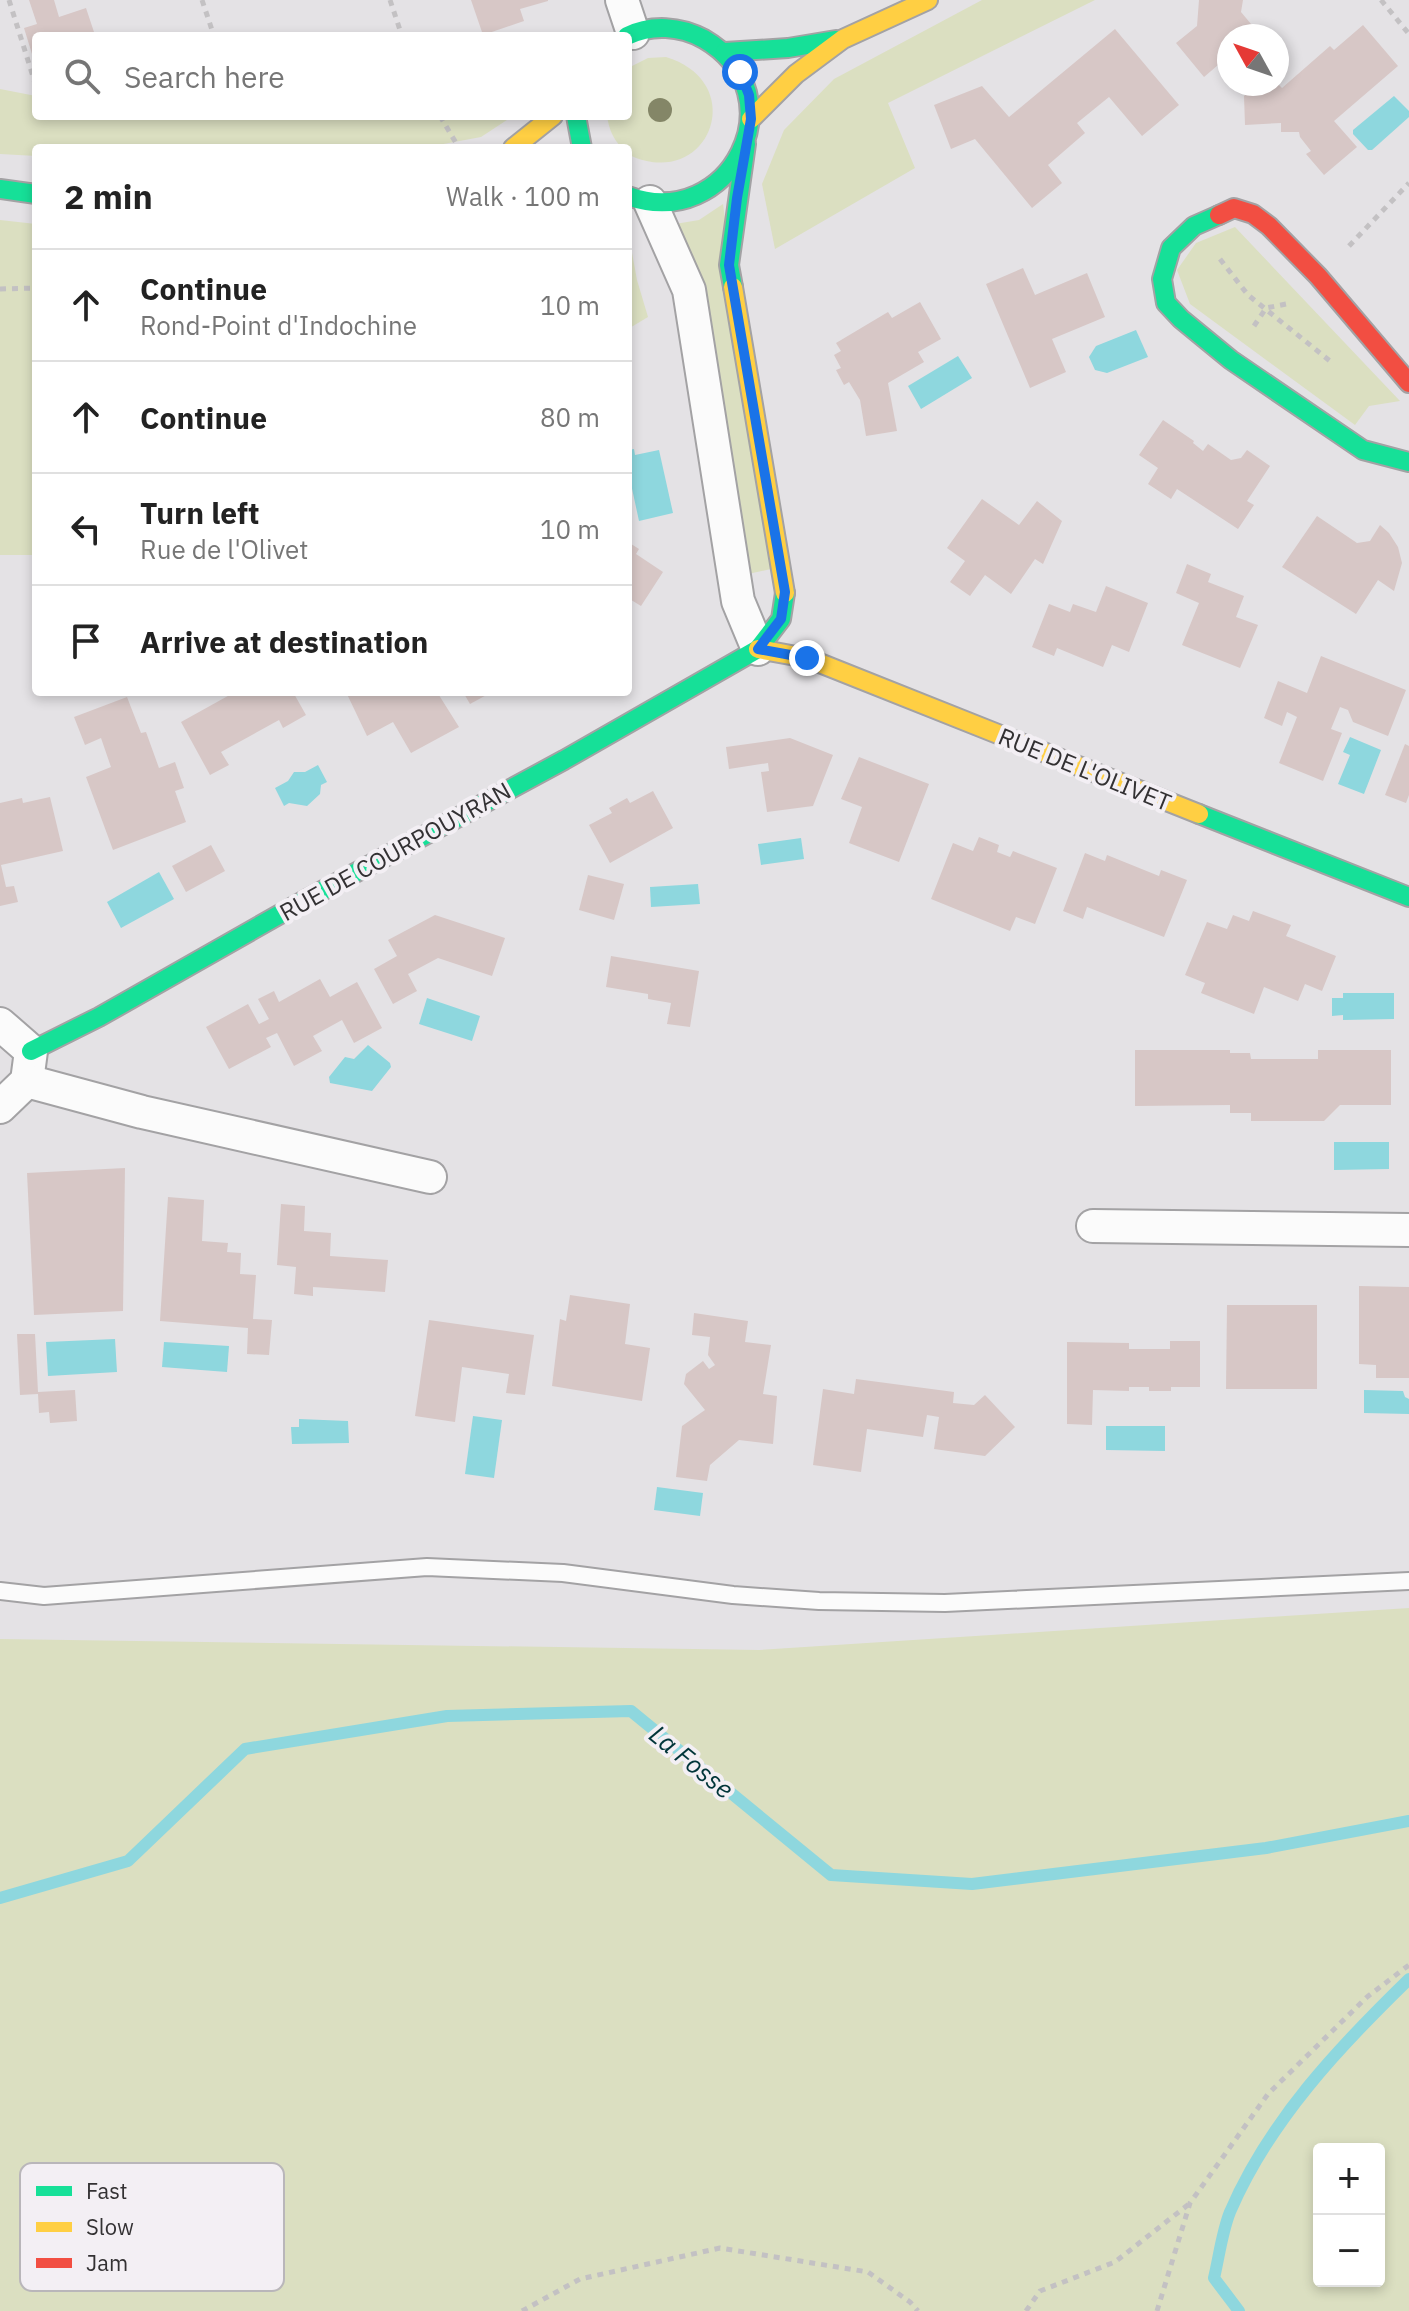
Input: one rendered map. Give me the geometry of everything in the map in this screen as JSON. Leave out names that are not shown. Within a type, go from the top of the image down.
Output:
[{"type":"street","points":[[622,0],[630,32]]},
{"type":"street","points":[[751,119],[796,74],[843,39],[928,0]]},
{"type":"street","points":[[632,33],[657,27],[682,29],[705,38],[725,52],[740,72],[749,95],[751,119],[729,265],[785,592],[781,619],[758,649],[738,601],[689,290],[639,199]]},
{"type":"street","points":[[725,52],[788,48],[843,39]]},
{"type":"street","points":[[518,144],[548,120]]},
{"type":"street","points":[[577,120],[581,144]]},
{"type":"street","points":[[639,199],[681,202],[709,191],[732,171],[746,144]]},
{"type":"street","points":[[0,189],[32,193]]},
{"type":"street","points":[[1409,383],[1318,276],[1253,214],[1234,208],[1194,226],[1171,248],[1162,279],[1166,303],[1181,319],[1231,360],[1363,450],[1409,462]]},
{"type":"street","name":"RUE DE L'OLIVET","points":[[758,649],[807,658],[1409,897]]},
{"type":"street","name":"RUE DE COURPOUYRAN","points":[[0,1107],[29,1066],[99,1017],[758,649]]},
{"type":"street","points":[[0,1024],[29,1066],[142,1112],[430,1177]]},
{"type":"street","points":[[1093,1226],[1409,1230]]},
{"type":"lane","points":[[0,1591],[44,1596],[427,1567],[563,1573],[733,1595],[819,1601],[945,1603],[1409,1581]]},
{"type":"path","points":[[9,0],[32,73]]},
{"type":"path","points":[[202,0],[213,32]]},
{"type":"path","points":[[390,0],[401,32]]},
{"type":"path","points":[[1381,0],[1409,34]]},
{"type":"path","points":[[442,120],[457,144]]},
{"type":"path","points":[[1231,360],[1266,308],[1284,306],[1318,276],[1409,183]]},
{"type":"path","points":[[1194,226],[1248,295],[1338,367]]},
{"type":"path","points":[[0,289],[32,288]]},
{"type":"path","points":[[1026,2311],[1040,2291],[1115,2262],[1190,2203],[1268,2094],[1367,1997],[1409,1965]]},
{"type":"path","points":[[1157,2311],[1190,2203]]},
{"type":"path","points":[[522,2311],[580,2279],[720,2248],[868,2272],[918,2311]]},
{"type":"green space","points":[[982,0],[1095,0],[888,103],[915,168],[775,249],[762,184],[784,130],[834,79]]},
{"type":"green space","points":[[666,57],[692,70],[707,88],[713,109],[709,130],[698,147],[680,159],[657,162],[632,156],[632,144],[619,144],[610,129],[608,120],[632,120],[632,66],[648,58]]},
{"type":"green space","points":[[0,89],[32,95],[32,120],[507,120],[481,137],[443,144],[32,144],[32,156],[0,154]]},
{"type":"green space","points":[[723,204],[771,569],[748,574],[675,224],[699,220]]},
{"type":"green space","points":[[0,220],[32,224],[32,555],[0,555]]},
{"type":"green space","points":[[1235,227],[1400,401],[1369,406],[1355,425],[1190,304],[1177,270],[1196,243]]},
{"type":"green space","points":[[632,253],[637,280],[648,317],[632,327]]},
{"type":"green space","points":[[1409,1608],[1409,2311],[0,2311],[0,1639],[760,1650]]},
{"type":"water","points":[[1394,96],[1409,111],[1409,117],[1372,150],[1368,150],[1353,130]]},
{"type":"water","points":[[1136,330],[1148,357],[1107,373],[1095,370],[1089,357],[1096,346]]},
{"type":"water","points":[[958,356],[972,378],[921,409],[908,386]]},
{"type":"water","points":[[632,449],[635,455],[659,450],[673,513],[639,521],[632,489]]},
{"type":"water","points":[[1350,737],[1381,750],[1364,794],[1338,784],[1350,755],[1343,752]]},
{"type":"water","points":[[318,765],[327,782],[321,785],[320,794],[307,806],[289,803],[284,806],[275,788],[288,781],[294,772],[305,772]]},
{"type":"water","points":[[801,838],[804,859],[761,865],[758,844]]},
{"type":"water","points":[[159,872],[174,899],[121,928],[107,902]]},
{"type":"water","points":[[698,884],[700,904],[651,907],[650,887]]},
{"type":"water","points":[[1343,993],[1394,993],[1394,1019],[1343,1020],[1343,1015],[1332,1016],[1332,998],[1343,998]]},
{"type":"water","points":[[427,998],[480,1016],[472,1041],[419,1024]]},
{"type":"water","points":[[368,1045],[391,1067],[372,1091],[330,1083],[329,1077],[345,1057],[354,1059]]},
{"type":"water","points":[[1334,1142],[1389,1142],[1389,1169],[1334,1170]]},
{"type":"water","points":[[115,1339],[117,1372],[48,1376],[46,1342]]},
{"type":"water","points":[[164,1342],[229,1346],[227,1372],[162,1367]]},
{"type":"water","points":[[1364,1390],[1403,1391],[1409,1399],[1409,1414],[1364,1413]]},
{"type":"water","points":[[473,1416],[502,1420],[494,1478],[465,1474]]},
{"type":"water","points":[[299,1419],[348,1421],[349,1443],[292,1444],[291,1427],[299,1427]]},
{"type":"water","points":[[1106,1426],[1165,1426],[1165,1451],[1106,1450]]},
{"type":"water","points":[[657,1487],[703,1493],[700,1516],[654,1510]]},
{"type":"building","points":[[29,0],[54,0],[59,17],[86,8],[94,32],[32,32],[32,54],[24,28],[37,24]]},
{"type":"building","points":[[471,0],[548,0],[520,9],[524,21],[492,32],[482,32]]},
{"type":"building","points":[[1199,0],[1243,0],[1241,12],[1251,24],[1217,24],[1217,66],[1204,77],[1176,43],[1197,26]]},
{"type":"building","points":[[1363,25],[1398,66],[1334,121],[1357,147],[1324,175],[1306,154],[1311,151],[1299,132],[1281,132],[1281,123],[1245,125],[1244,96],[1289,96],[1289,82],[1330,46],[1334,50]]},
{"type":"building","points":[[1115,29],[1179,105],[1142,136],[1109,97],[1077,123],[1085,133],[1048,165],[1062,183],[1032,208],[975,139],[951,149],[934,105],[982,86],[1009,117]]},
{"type":"building","points":[[1023,268],[1035,295],[1087,273],[1105,317],[1052,339],[1066,372],[1030,388],[986,284]]},
{"type":"building","points":[[920,302],[941,339],[918,352],[924,362],[888,383],[897,431],[866,436],[860,400],[849,382],[844,385],[836,370],[841,368],[834,355],[841,351],[836,343],[888,312],[892,318]]},
{"type":"building","points":[[1163,420],[1203,451],[1208,444],[1231,460],[1241,458],[1247,450],[1270,466],[1247,501],[1254,505],[1238,529],[1177,489],[1171,499],[1148,484],[1158,468],[1139,455]]},
{"type":"building","points":[[982,499],[1019,525],[1037,501],[1062,521],[1043,564],[1035,559],[1011,594],[985,575],[970,596],[950,582],[965,561],[947,548]]},
{"type":"building","points":[[1317,516],[1357,543],[1370,541],[1380,525],[1389,533],[1398,547],[1402,563],[1394,591],[1378,580],[1356,614],[1282,567]]},
{"type":"building","points":[[632,545],[639,549],[636,554],[663,572],[641,606],[632,600]]},
{"type":"building","points":[[1187,564],[1211,574],[1208,582],[1244,596],[1236,617],[1258,625],[1240,668],[1182,645],[1199,603],[1176,593]]},
{"type":"building","points":[[1106,586],[1148,603],[1129,652],[1112,645],[1103,667],[1057,648],[1054,656],[1032,647],[1049,604],[1070,612],[1073,604],[1096,612]]},
{"type":"building","points":[[1321,656],[1406,690],[1388,736],[1353,722],[1348,710],[1340,707],[1331,729],[1342,733],[1323,781],[1279,763],[1297,717],[1287,712],[1282,726],[1264,718],[1278,681],[1307,693]]},
{"type":"building","points":[[228,696],[295,696],[306,715],[283,728],[279,720],[221,752],[229,765],[210,775],[181,722]]},
{"type":"building","points":[[348,696],[440,696],[459,727],[411,753],[393,722],[367,736]]},
{"type":"building","points":[[465,696],[485,696],[470,704]]},
{"type":"building","points":[[127,697],[141,733],[146,732],[159,768],[175,762],[184,788],[175,791],[186,822],[113,850],[86,777],[111,767],[101,738],[85,745],[74,717]]},
{"type":"building","points":[[790,738],[833,755],[813,806],[767,812],[761,772],[769,771],[768,763],[729,769],[726,747]]},
{"type":"building","points":[[1405,744],[1409,746],[1409,795],[1406,803],[1385,795]]},
{"type":"building","points":[[859,757],[929,784],[899,862],[849,843],[862,807],[841,799]]},
{"type":"building","points":[[653,791],[673,828],[610,863],[589,825],[612,813],[609,808],[627,798],[630,803]]},
{"type":"building","points":[[50,797],[63,851],[1,865],[6,887],[14,886],[18,902],[0,906],[0,803],[22,798],[23,803]]},
{"type":"building","points":[[979,837],[999,845],[997,852],[1010,857],[1013,851],[1057,868],[1035,924],[1016,917],[1010,931],[931,899],[953,843],[973,851]]},
{"type":"building","points":[[211,845],[225,871],[186,892],[172,866]]},
{"type":"building","points":[[1085,853],[1105,861],[1107,855],[1159,876],[1161,870],[1187,880],[1164,937],[1087,907],[1083,919],[1063,911]]},
{"type":"building","points":[[588,875],[624,884],[614,920],[579,910]]},
{"type":"building","points":[[1253,911],[1291,925],[1286,936],[1336,956],[1322,991],[1305,984],[1298,1001],[1264,987],[1254,1014],[1201,993],[1205,983],[1185,975],[1207,922],[1227,929],[1233,915],[1249,921]]},
{"type":"building","points":[[435,915],[505,938],[492,976],[438,958],[408,974],[417,991],[393,1004],[374,969],[397,956],[388,940]]},
{"type":"building","points":[[611,956],[699,971],[690,1027],[667,1024],[671,1003],[648,999],[648,994],[606,987]]},
{"type":"building","points":[[320,979],[330,997],[357,982],[382,1028],[354,1043],[342,1020],[313,1036],[322,1051],[294,1066],[277,1033],[266,1038],[271,1047],[229,1069],[206,1027],[248,1004],[259,1024],[269,1019],[258,999],[274,991],[279,1002]]},
{"type":"building","points":[[1135,1050],[1230,1050],[1230,1053],[1250,1053],[1251,1059],[1318,1059],[1318,1050],[1391,1050],[1391,1105],[1340,1105],[1324,1121],[1251,1121],[1251,1113],[1230,1113],[1230,1105],[1135,1106]]},
{"type":"building","points":[[125,1168],[123,1311],[34,1315],[27,1173]]},
{"type":"building","points":[[168,1197],[204,1200],[202,1241],[228,1243],[227,1252],[241,1253],[240,1274],[256,1275],[253,1319],[272,1320],[269,1355],[247,1354],[248,1328],[160,1321]]},
{"type":"building","points":[[281,1204],[305,1206],[304,1231],[331,1233],[330,1256],[388,1260],[385,1292],[313,1287],[313,1296],[294,1294],[296,1267],[277,1265]]},
{"type":"building","points":[[1359,1286],[1409,1287],[1409,1378],[1376,1378],[1376,1365],[1359,1364]]},
{"type":"building","points":[[570,1295],[630,1304],[625,1344],[650,1348],[642,1401],[552,1386],[560,1319],[566,1321]]},
{"type":"building","points":[[1227,1305],[1317,1305],[1317,1389],[1226,1389]]},
{"type":"building","points":[[694,1313],[748,1321],[745,1342],[771,1345],[763,1394],[777,1396],[773,1444],[739,1440],[710,1465],[707,1481],[676,1477],[682,1426],[705,1410],[684,1384],[686,1374],[703,1361],[709,1369],[715,1365],[708,1355],[710,1337],[692,1335]]},
{"type":"building","points":[[429,1320],[534,1335],[525,1395],[506,1393],[509,1374],[462,1367],[455,1422],[415,1416]]},
{"type":"building","points":[[17,1334],[35,1334],[38,1392],[75,1390],[77,1421],[50,1423],[49,1412],[39,1413],[38,1394],[20,1395]]},
{"type":"building","points":[[1170,1341],[1200,1341],[1200,1387],[1171,1387],[1171,1391],[1149,1391],[1149,1387],[1129,1387],[1129,1391],[1093,1390],[1092,1425],[1067,1424],[1067,1342],[1129,1343],[1129,1349],[1170,1349]]},
{"type":"building","points":[[856,1379],[954,1392],[953,1403],[974,1405],[985,1395],[1015,1427],[985,1456],[934,1449],[939,1417],[927,1415],[923,1437],[867,1429],[861,1472],[813,1465],[823,1389],[854,1394]]},
{"type":"waterway","name":"La Fosse","points":[[0,1898],[128,1861],[245,1749],[447,1716],[631,1711],[831,1875],[972,1884],[1266,1848],[1409,1821]]},
{"type":"waterway","points":[[1239,2311],[1214,2278],[1227,2220],[1246,2179],[1285,2116],[1308,2087],[1357,2031],[1409,1979]]},
{"type":"traffic: fast","points":[[632,34],[666,28],[685,31],[704,39],[732,63],[747,92],[749,123],[740,152],[722,177],[696,195],[664,202],[632,197]]},
{"type":"traffic: fast","points":[[725,52],[788,48],[836,40]]},
{"type":"traffic: fast","points":[[577,120],[581,144]]},
{"type":"traffic: fast","points":[[733,287],[729,265],[746,144]]},
{"type":"traffic: fast","points":[[0,189],[32,193]]},
{"type":"traffic: fast","points":[[1219,215],[1194,226],[1171,248],[1162,279],[1166,303],[1231,360],[1363,450],[1409,462]]},
{"type":"traffic: fast","points":[[31,1051],[99,1017],[305,900],[564,760],[758,649],[781,619],[785,593]]},
{"type":"traffic: fast","points":[[1199,814],[1409,897]]},
{"type":"traffic: slow","points":[[751,119],[796,74],[843,39],[928,0]]},
{"type":"traffic: slow","points":[[518,144],[548,120]]},
{"type":"traffic: slow","points":[[733,287],[785,593]]},
{"type":"traffic: slow","points":[[758,649],[807,658],[1199,814]]},
{"type":"traffic: jam","points":[[1219,215],[1234,208],[1253,214],[1269,226],[1318,276],[1409,383]]},
{"type":"route","points":[[740,72],[749,95],[751,119],[729,265],[785,592],[781,619],[758,649],[807,658]]}]
